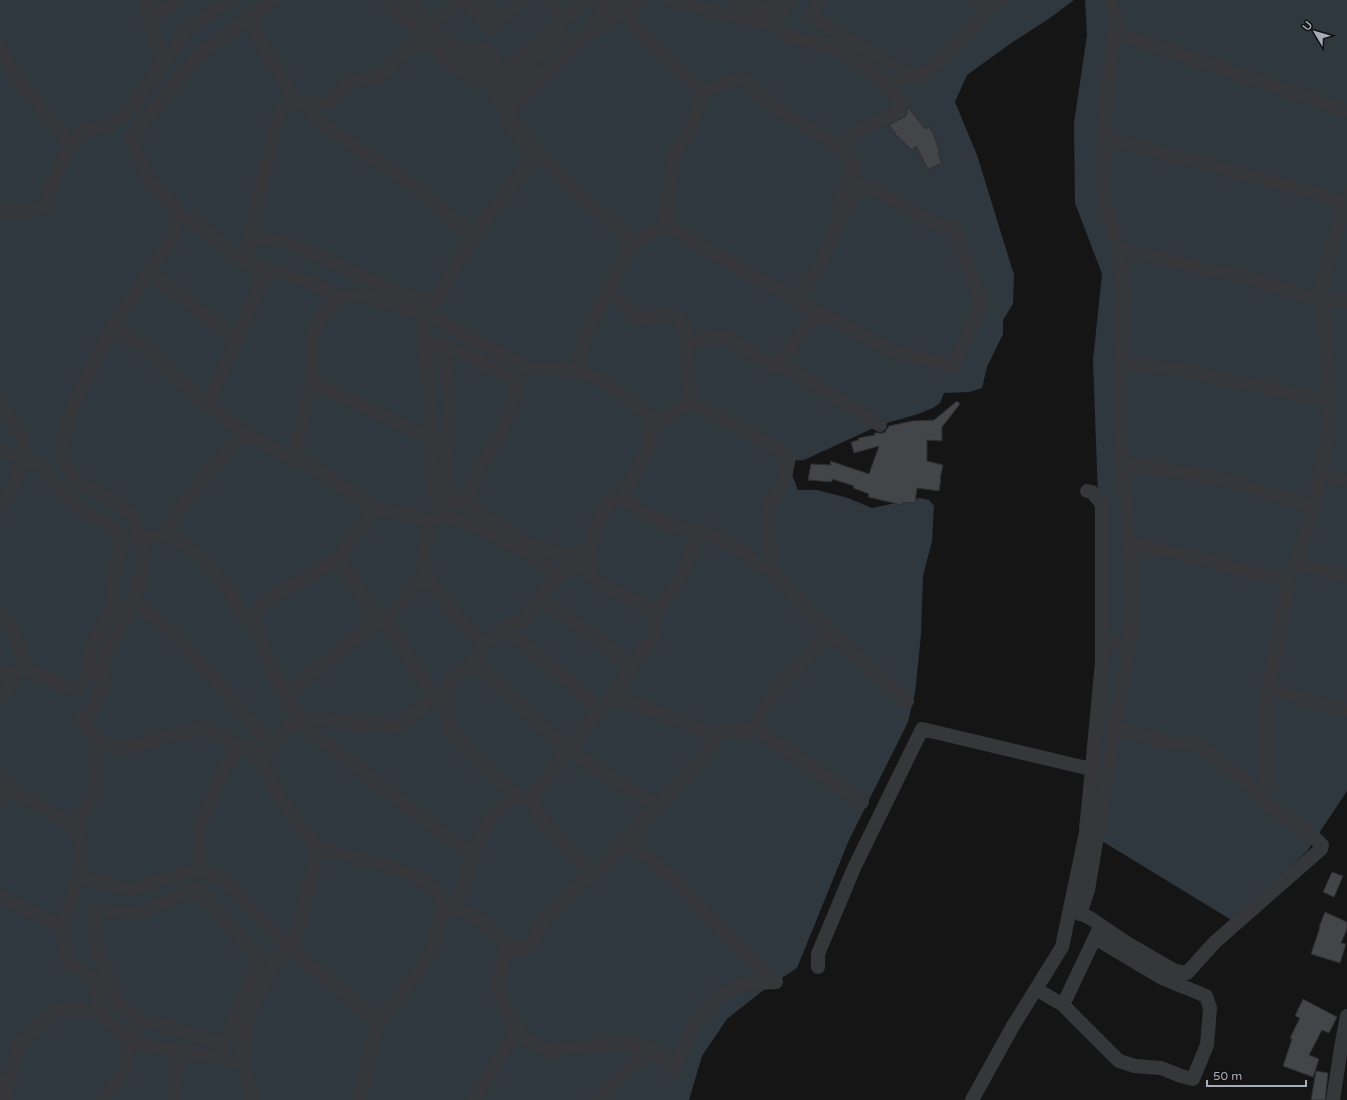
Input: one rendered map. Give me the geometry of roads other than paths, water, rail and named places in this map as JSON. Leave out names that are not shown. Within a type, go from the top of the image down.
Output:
[{"type":"street","points":[[148,0],[149,19],[163,63]]},
{"type":"street","points":[[149,19],[179,0]]},
{"type":"street","points":[[0,213],[24,212],[48,207],[50,192],[59,167],[71,144],[83,132],[112,124],[131,108],[188,29],[228,0]]},
{"type":"street","points":[[274,0],[196,57],[131,138],[148,178],[173,204],[175,233],[110,330],[73,406],[60,453],[75,482],[98,491],[133,514],[144,554],[136,595],[101,666],[104,685],[88,716],[80,719],[102,748],[134,746],[203,727],[240,747],[248,748],[261,759],[282,801],[318,849],[372,862],[418,877],[434,888],[443,904],[448,908],[482,921],[505,943],[517,949]]},
{"type":"street","points":[[388,0],[388,2],[426,47],[486,88],[506,110],[509,124],[536,153],[633,242]]},
{"type":"street","points":[[428,28],[461,0]]},
{"type":"street","points":[[465,0],[490,29],[523,0]]},
{"type":"street","points":[[482,0],[500,20]]},
{"type":"street","points":[[502,77],[527,58],[561,36],[559,24],[548,0]]},
{"type":"street","points":[[405,2],[420,14],[428,28],[465,52],[480,58],[502,77],[514,92],[574,36],[619,3],[638,0]]},
{"type":"street","points":[[668,0],[772,25],[788,36],[836,46],[879,77],[899,99],[899,112],[859,130],[838,146]]},
{"type":"street","points":[[737,0],[768,12],[774,0]]},
{"type":"street","points":[[772,25],[789,0]]},
{"type":"street","points":[[820,0],[811,17],[909,75]]},
{"type":"street","points":[[975,0],[987,8]]},
{"type":"street","points":[[888,86],[909,75],[922,75],[936,64],[971,30],[987,8],[1000,0]]},
{"type":"street","points":[[972,1100],[1013,1026],[1062,947],[1075,911],[1088,890],[1110,760],[1114,727],[1129,647],[1132,594],[1120,379],[1124,295],[1118,249],[1103,191],[1104,138],[1111,52],[1117,18],[1110,0]]},
{"type":"street","points":[[405,2],[421,33],[439,49],[466,60],[510,102],[510,112],[515,122],[536,153]]},
{"type":"street","points":[[559,24],[583,2],[605,14]]},
{"type":"street","points":[[619,3],[633,24],[703,92]]},
{"type":"street","points":[[510,102],[519,101],[619,3]]},
{"type":"street","points":[[247,19],[301,103],[317,120],[409,183],[473,236]]},
{"type":"street","points":[[1114,32],[1347,111]]},
{"type":"street","points":[[208,404],[264,276],[250,264],[248,244],[273,136],[282,108],[301,103],[329,102],[346,84],[382,75],[406,52],[421,41]]},
{"type":"street","points":[[0,45],[12,72],[71,144]]},
{"type":"street","points":[[703,92],[742,77],[773,106],[838,146],[854,166],[798,301]]},
{"type":"street","points":[[665,225],[668,189],[676,152],[692,126],[703,92]]},
{"type":"street","points":[[1104,138],[1346,201],[1321,285],[1330,399],[1328,436],[1314,507],[1296,563],[1347,576]]},
{"type":"street","points":[[536,153],[473,236],[424,322],[423,332],[431,409],[432,438],[430,475],[441,511],[479,528],[534,556],[557,576]]},
{"type":"street","points":[[665,225],[798,301],[896,353],[954,365],[982,302],[952,226],[941,227],[876,190],[861,185],[854,193],[842,216],[816,273],[804,286]]},
{"type":"street","points":[[174,216],[196,222],[242,261],[312,283],[340,298]]},
{"type":"street","points":[[576,370],[587,332],[633,242],[665,225]]},
{"type":"street","points":[[250,236],[295,245],[401,294],[426,299],[431,310]]},
{"type":"street","points":[[1118,249],[1251,279],[1322,301],[1347,300]]},
{"type":"street","points":[[150,271],[236,340]]},
{"type":"street","points":[[607,294],[623,302],[631,314],[643,319],[658,314],[678,317],[685,329],[691,403]]},
{"type":"street","points":[[293,457],[312,382],[313,335],[322,314],[340,298],[365,295],[431,310],[530,369],[576,370],[604,381],[657,422]]},
{"type":"street","points":[[685,340],[691,341],[724,336],[776,368],[817,311]]},
{"type":"street","points":[[110,330],[142,346],[176,378],[242,432],[287,456],[303,460],[374,509],[413,516],[428,522]]},
{"type":"street","points":[[424,342],[441,345],[480,360],[483,367],[493,368],[519,383],[501,436],[479,467],[460,501],[441,511],[428,522],[423,569],[441,597],[462,623],[484,645]]},
{"type":"street","points":[[441,345],[446,367],[450,408],[444,482],[460,501],[524,542],[571,558],[578,552],[590,554]]},
{"type":"street","points":[[1121,362],[1182,370],[1290,393],[1330,399]]},
{"type":"street","points":[[780,363],[880,425]]},
{"type":"street","points":[[312,382],[432,438]]},
{"type":"street","points":[[0,401],[23,441],[23,457],[17,479],[0,507]]},
{"type":"street","points":[[655,615],[637,601],[602,585],[589,573],[590,554],[598,522],[610,502],[622,498],[649,445],[651,429],[657,422],[691,403]]},
{"type":"street","points":[[691,403],[790,456],[785,478],[770,504],[768,530],[772,550],[769,568]]},
{"type":"street","points":[[165,536],[180,508],[242,432]]},
{"type":"street","points":[[0,450],[23,457],[43,467],[58,488],[84,513],[110,524],[122,535],[113,588],[115,610],[104,624],[88,654],[89,674],[80,685],[66,688],[48,678],[28,670],[8,679],[0,698]]},
{"type":"street","points":[[1124,464],[1215,477],[1314,507]]},
{"type":"street","points":[[1320,473],[1347,481]]},
{"type":"street","points":[[1075,911],[1086,832],[1102,662],[1102,504],[1092,492],[1087,491]]},
{"type":"street","points":[[622,498],[643,513],[681,529],[707,533],[734,545],[758,564],[769,568],[809,613],[908,700]]},
{"type":"street","points":[[251,620],[264,602],[340,559],[345,547],[363,527],[369,514],[374,509]]},
{"type":"street","points":[[530,799],[616,689],[655,634],[655,615],[681,577],[699,532]]},
{"type":"street","points":[[140,539],[170,535],[202,558],[232,593],[239,612],[251,620],[258,628],[267,658],[285,695],[298,717],[312,734],[467,852],[473,851]]},
{"type":"street","points":[[1129,543],[1188,555],[1289,581],[1268,688],[1266,723],[1268,760],[1266,786],[1258,791]]},
{"type":"street","points":[[298,717],[330,720],[361,726],[380,724],[397,727],[440,698],[452,678],[473,662],[484,645],[506,628],[524,620],[539,596],[557,576],[590,554]]},
{"type":"street","points":[[340,559],[366,602],[395,636],[440,698],[446,702],[450,730],[479,764],[514,794],[530,799],[546,825],[582,862],[595,873]]},
{"type":"street","points":[[285,695],[382,621],[417,585],[429,578]]},
{"type":"street","points":[[539,596],[632,665]]},
{"type":"street","points":[[132,602],[172,631],[272,746]]},
{"type":"street","points":[[0,613],[12,626],[28,670]]},
{"type":"street","points":[[506,628],[600,708]]},
{"type":"street","points":[[626,840],[678,882],[733,942],[776,982],[742,984],[719,996],[696,1019],[674,1069],[650,1048],[626,1044],[586,1046],[552,1052],[527,1040],[506,1012],[498,982],[505,953],[530,946],[546,918],[577,887],[603,866],[626,840],[657,806],[707,752],[716,735],[726,731],[746,731],[753,727],[772,695],[831,633]]},
{"type":"street","points":[[1102,642],[1114,642],[1129,647]]},
{"type":"street","points":[[473,662],[568,750],[657,806]]},
{"type":"street","points":[[1268,688],[1295,695],[1329,707],[1347,710]]},
{"type":"street","points":[[616,689],[622,698],[716,735]]},
{"type":"street","points":[[261,759],[298,717]]},
{"type":"street","points":[[753,727],[862,802]]},
{"type":"street","points":[[1098,932],[1127,943],[1175,971],[1187,974],[1215,942],[1322,849],[1322,845],[1316,839],[1286,816],[1260,801],[1258,791],[1197,743],[1162,742],[1114,727]]},
{"type":"street","points":[[818,967],[818,954],[854,868],[922,730],[1091,769]]},
{"type":"street","points":[[200,870],[199,828],[225,766],[240,747]]},
{"type":"street","points":[[72,824],[98,794],[95,754]]},
{"type":"street","points":[[0,780],[11,790],[72,824],[82,841],[80,877],[62,927],[69,964],[96,979],[98,1011],[127,1042],[242,1062]]},
{"type":"street","points":[[0,800],[11,790]]},
{"type":"street","points":[[359,1100],[378,1021],[414,978],[432,951],[448,908],[464,887],[473,851],[491,816],[514,794]]},
{"type":"street","points":[[251,1100],[252,1096],[242,1062],[247,1018],[276,959],[291,949],[304,908],[318,849]]},
{"type":"street","points":[[80,877],[132,890],[168,877],[200,870],[222,879],[272,932],[378,1021]]},
{"type":"street","points":[[197,888],[259,960],[224,1044],[138,1018],[119,1004],[97,948],[92,910],[136,914],[197,888]]},
{"type":"street","points":[[0,896],[62,927]]},
{"type":"street","points":[[1036,989],[1062,1005],[1119,1061],[1135,1066],[1161,1068],[1193,1079],[1207,1045],[1210,1008],[1206,996],[1162,978],[1098,932],[1075,911]]},
{"type":"street","points":[[1062,1005],[1098,932]]},
{"type":"street","points":[[6,1100],[4,1084],[21,1042],[57,1010],[98,1011]]},
{"type":"street","points":[[1333,1100],[1347,1016]]},
{"type":"street","points":[[102,1100],[125,1070],[127,1042],[138,1018]]},
{"type":"street","points":[[474,1100],[518,1028]]},
{"type":"street","points":[[597,1100],[650,1048]]},
{"type":"street","points":[[173,1100],[177,1051]]}]
